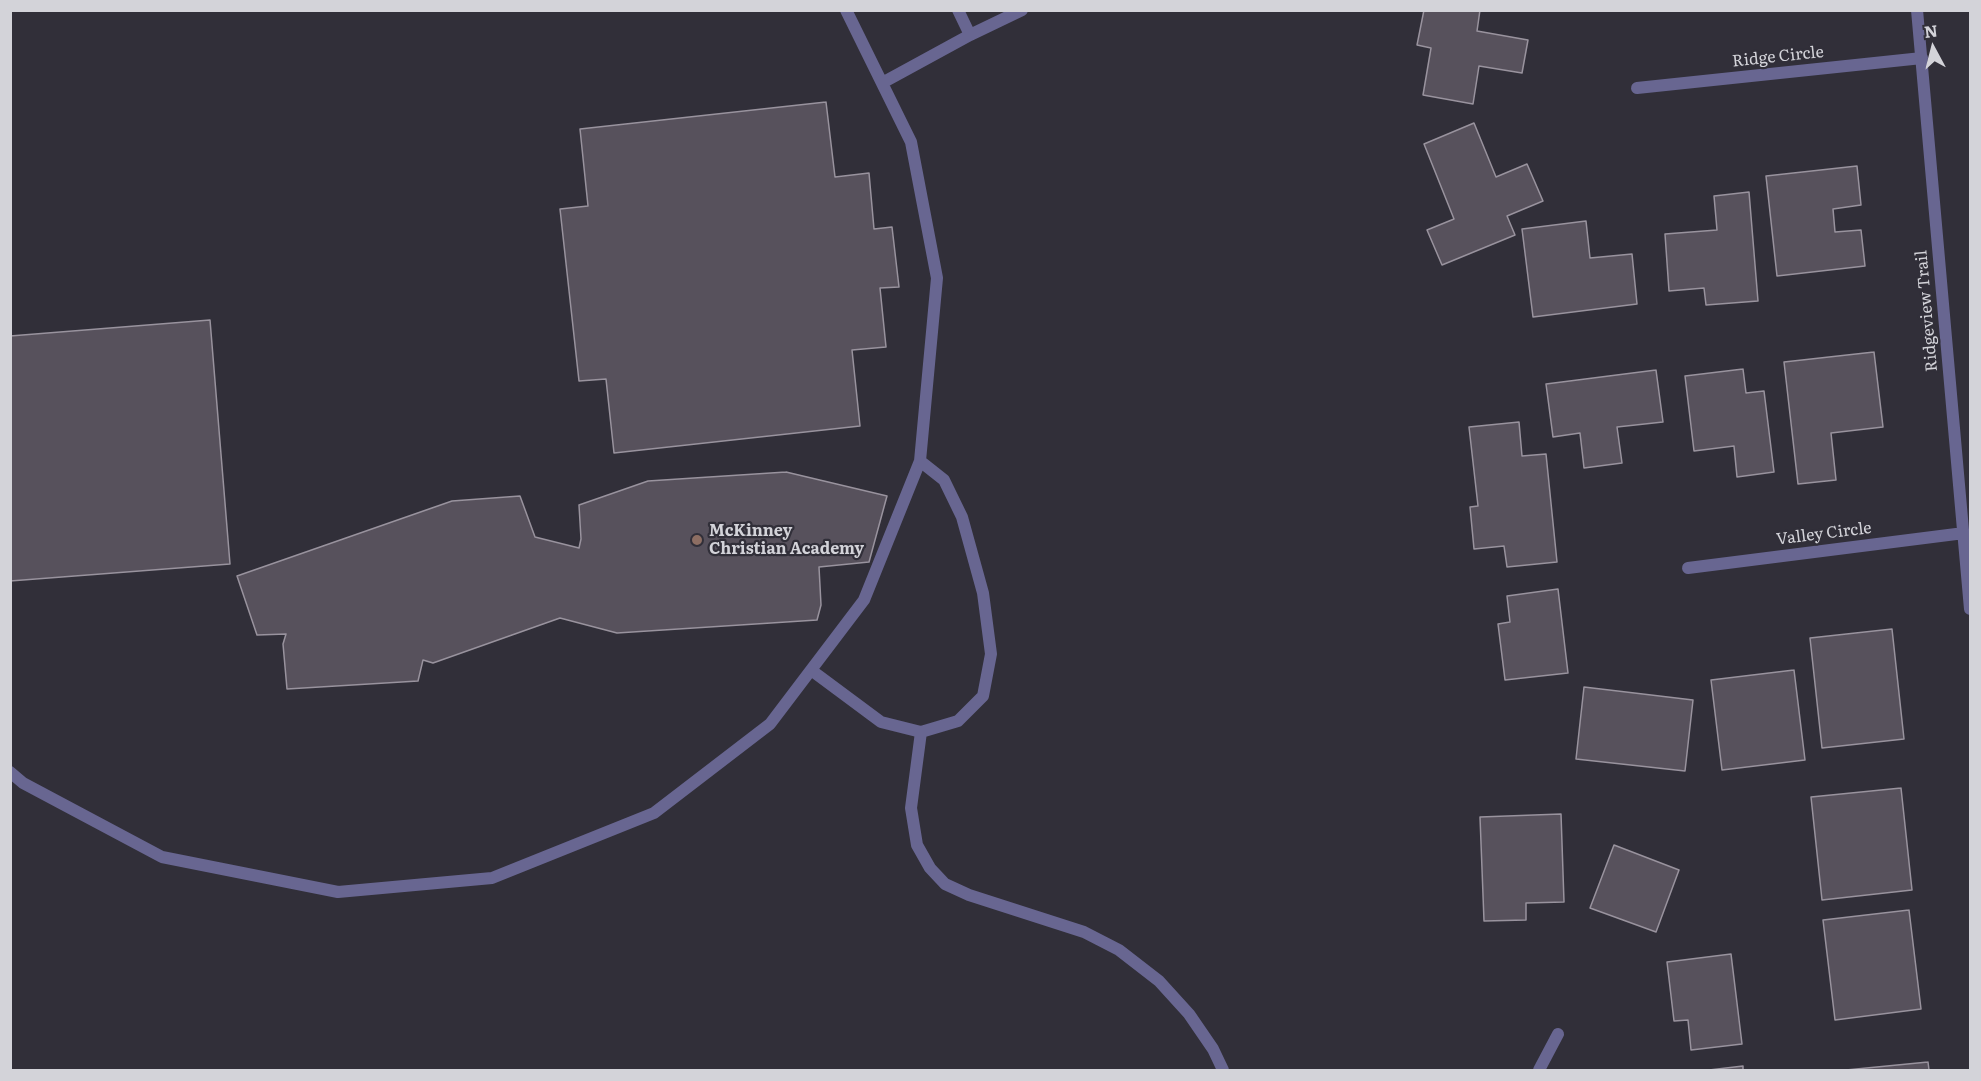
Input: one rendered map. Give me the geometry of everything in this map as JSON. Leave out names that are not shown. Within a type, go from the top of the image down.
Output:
[{"type":"street","points":[[10,772],[23,783],[162,857],[338,892],[492,878],[654,813],[770,724],[864,600],[920,461],[937,278],[911,142],[846,10]]},
{"type":"street","points":[[958,10],[970,35]]},
{"type":"street","points":[[882,83],[970,35],[1022,10]]},
{"type":"street","name":"Ridgeview Trail","points":[[1917,10],[1971,609]]},
{"type":"street","name":"Ridge Circle","points":[[1637,88],[1922,58]]},
{"type":"street","points":[[811,670],[881,722],[921,732],[958,721],[983,696],[991,654],[983,593],[962,517],[944,480],[920,461]]},
{"type":"street","name":"Valley Circle","points":[[1688,568],[1964,533]]},
{"type":"street","points":[[921,732],[911,808],[917,845],[930,868],[945,884],[969,896],[1084,932],[1119,950],[1159,981],[1189,1014],[1213,1049],[1223,1071]]},
{"type":"street","points":[[1539,1071],[1558,1034]]},
{"type":"building","points":[[1424,10],[1480,10],[1477,31],[1528,40],[1522,73],[1479,66],[1473,104],[1423,95],[1431,48],[1417,45]]},
{"type":"building","points":[[826,102],[835,177],[869,173],[874,229],[892,227],[899,287],[880,288],[886,347],[852,350],[860,426],[614,453],[606,379],[579,381],[560,209],[588,206],[580,129]]},
{"type":"building","points":[[1474,123],[1496,177],[1527,164],[1543,201],[1507,216],[1515,235],[1442,265],[1427,230],[1454,219],[1424,144]]},
{"type":"building","points":[[1857,166],[1861,205],[1833,209],[1835,232],[1861,230],[1865,266],[1777,276],[1766,176]]},
{"type":"building","points":[[1749,192],[1758,301],[1706,305],[1704,288],[1669,291],[1665,234],[1717,230],[1714,196]]},
{"type":"building","points":[[1586,221],[1590,258],[1632,254],[1637,304],[1533,317],[1522,229]]},
{"type":"building","points":[[210,320],[230,564],[10,581],[10,336]]},
{"type":"building","points":[[1874,352],[1883,427],[1831,433],[1836,480],[1798,484],[1784,362]]},
{"type":"building","points":[[1743,369],[1746,393],[1764,391],[1774,472],[1737,477],[1734,446],[1694,451],[1685,376]]},
{"type":"building","points":[[1656,370],[1663,422],[1617,427],[1622,463],[1584,468],[1580,433],[1553,437],[1546,384]]},
{"type":"building","points":[[1519,422],[1522,456],[1546,454],[1557,562],[1507,567],[1504,546],[1474,549],[1470,507],[1478,506],[1469,427]]},
{"type":"building","points":[[786,472],[887,496],[869,562],[819,567],[821,605],[817,620],[617,633],[560,618],[433,663],[423,660],[418,681],[287,689],[283,644],[286,634],[257,635],[237,576],[452,501],[520,496],[535,537],[579,548],[581,539],[579,505],[648,481]]},
{"type":"building","points":[[1558,589],[1568,673],[1505,680],[1498,624],[1510,622],[1507,596]]},
{"type":"building","points":[[1892,629],[1904,739],[1822,748],[1810,638]]},
{"type":"building","points":[[1794,670],[1805,760],[1722,770],[1711,680]]},
{"type":"building","points":[[1584,687],[1693,700],[1685,771],[1576,759]]},
{"type":"building","points":[[1901,788],[1912,890],[1822,900],[1811,797]]},
{"type":"building","points":[[1561,814],[1564,902],[1526,903],[1526,920],[1484,921],[1480,817]]},
{"type":"building","points":[[1614,845],[1679,870],[1656,932],[1590,908]]},
{"type":"building","points":[[1909,910],[1921,1009],[1835,1020],[1823,920]]},
{"type":"building","points":[[1731,954],[1742,1044],[1691,1050],[1688,1020],[1674,1021],[1667,962]]},
{"type":"building","points":[[1928,1062],[1929,1070],[1846,1070]]},
{"type":"building","points":[[1743,1066],[1743,1070],[1709,1070]]},
{"type":"place","name":"McKinney Christian Academy","points":[[697,540]]}]
